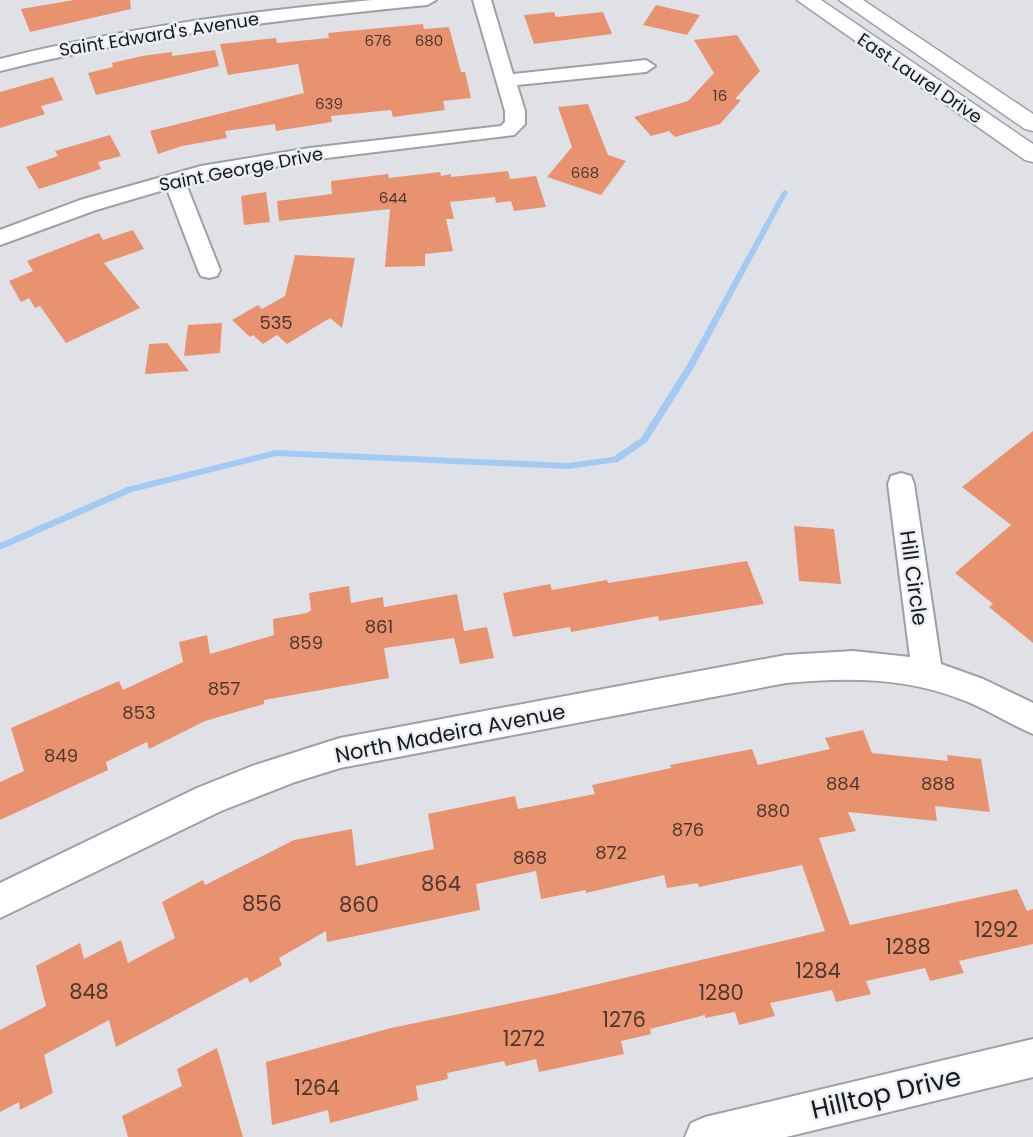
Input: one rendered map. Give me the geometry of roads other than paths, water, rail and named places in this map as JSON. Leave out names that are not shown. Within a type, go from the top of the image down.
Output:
[{"type":"main road","name":"East Laurel Drive","points":[[807,0],[1033,155]]},
{"type":"main road","name":"East Laurel Drive","points":[[849,0],[1033,124]]},
{"type":"street","name":"Saint Edward's Avenue","points":[[0,65],[98,41],[183,26],[427,0]]},
{"type":"street","points":[[482,0],[507,80],[646,66]]},
{"type":"street","name":"Saint George Drive","points":[[0,238],[88,205],[174,179],[310,154],[507,131],[515,124],[515,111],[507,80]]},
{"type":"street","points":[[174,179],[209,270]]},
{"type":"street","name":"Hill Circle","points":[[901,484],[927,672]]},
{"type":"street","name":"North Madeira Avenue","points":[[0,901],[227,791],[295,766],[340,753],[786,669],[851,663],[927,672],[979,691],[1033,718]]},
{"type":"street","name":"Hilltop Drive","points":[[705,1137],[791,1127],[1033,1058]]},
{"type":"waterway","points":[[0,547],[130,489],[276,453],[568,466],[615,460],[644,440],[690,367],[785,192]]}]
